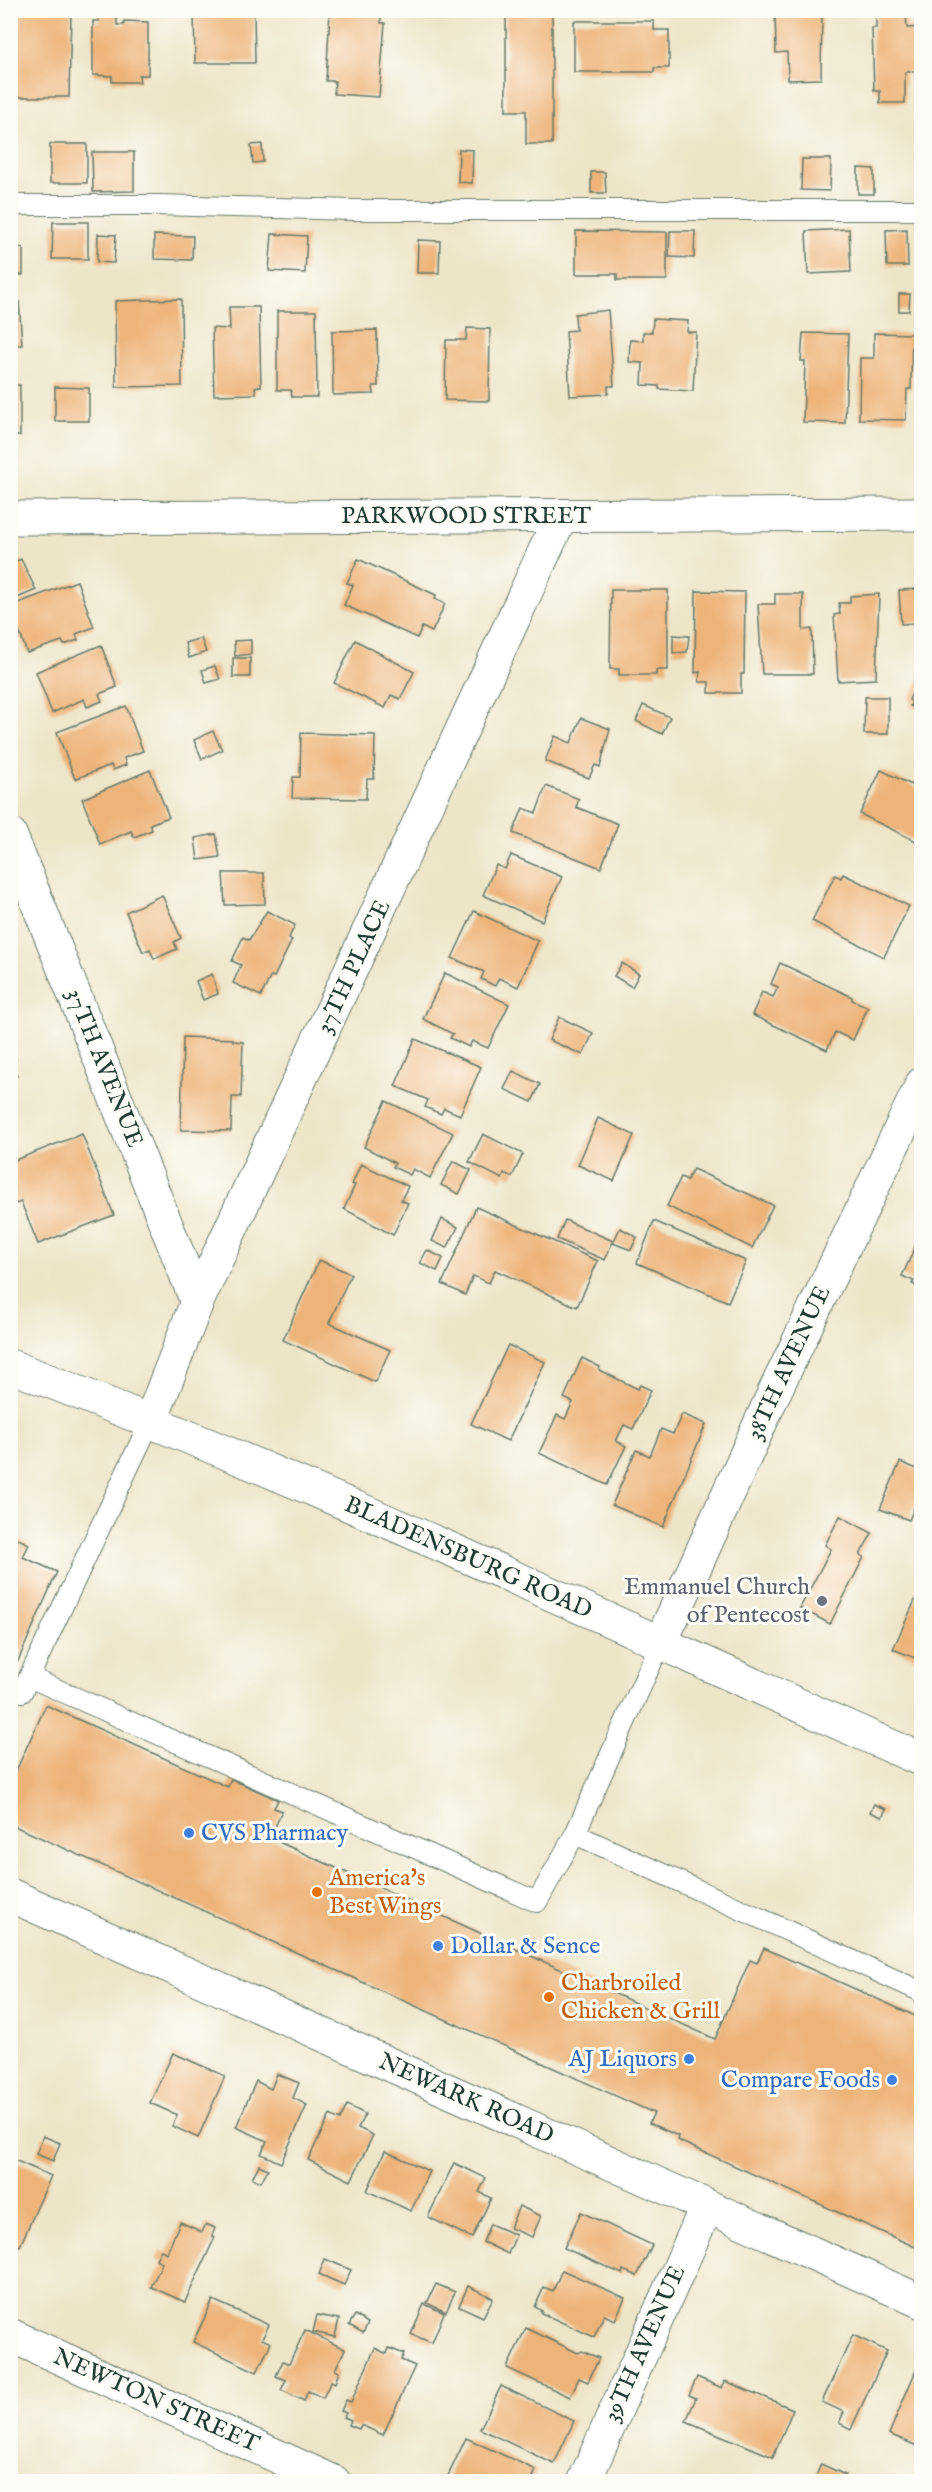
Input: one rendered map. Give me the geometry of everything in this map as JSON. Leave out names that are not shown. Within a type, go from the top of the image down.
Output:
[{"type":"street","name":"PARKWOOD STREET","points":[[10,518],[921,514]]},
{"type":"street","name":"37TH PLACE","points":[[151,1420],[197,1302],[561,516]]},
{"type":"street","name":"37TH AVENUE","points":[[10,834],[197,1302]]},
{"type":"street","name":"38TH AVENUE","points":[[660,1644],[773,1395],[921,1084]]},
{"type":"street","name":"BLADENSBURG ROAD","points":[[10,1366],[151,1420],[921,1760]]},
{"type":"street","name":"NEWARK ROAD","points":[[10,1895],[921,2302]]},
{"type":"street","name":"39TH AVENUE","points":[[584,2481],[707,2206]]},
{"type":"street","name":"NEWTON STREET","points":[[10,2335],[334,2481]]},
{"type":"lane","points":[[10,205],[156,205],[355,210],[921,210]]},
{"type":"lane","points":[[10,1686],[22,1692],[151,1420]]},
{"type":"lane","points":[[29,1677],[537,1902],[575,1834],[660,1644]]},
{"type":"lane","points":[[575,1834],[921,1992]]},
{"type":"building","points":[[17,10],[71,10],[69,97],[16,97]]},
{"type":"building","points":[[254,10],[255,63],[195,63],[194,11]]},
{"type":"building","points":[[775,10],[822,10],[821,79],[788,80],[787,52],[776,53]]},
{"type":"building","points":[[99,11],[117,11],[117,25],[124,25],[124,21],[148,22],[148,75],[139,75],[140,82],[112,82],[112,76],[93,75],[93,21],[99,21]]},
{"type":"building","points":[[330,11],[381,14],[381,23],[385,23],[379,97],[334,94],[335,81],[326,81]]},
{"type":"building","points":[[506,11],[552,12],[552,144],[526,144],[526,111],[506,111]]},
{"type":"building","points":[[906,14],[907,28],[922,27],[922,71],[905,72],[905,103],[880,103],[880,91],[874,91],[872,28],[876,28],[876,15]]},
{"type":"building","points":[[574,21],[654,21],[654,30],[669,30],[669,68],[654,68],[654,72],[574,72]]},
{"type":"building","points":[[50,144],[87,144],[87,183],[50,183]]},
{"type":"building","points":[[262,144],[263,162],[253,163],[251,145]]},
{"type":"building","points":[[459,149],[473,150],[472,183],[458,182]]},
{"type":"building","points":[[92,152],[134,152],[134,191],[93,192]]},
{"type":"building","points":[[802,159],[831,159],[830,191],[801,190]]},
{"type":"building","points":[[858,168],[874,169],[874,194],[858,194]]},
{"type":"building","points":[[591,172],[605,172],[606,193],[591,193]]},
{"type":"building","points":[[53,222],[88,222],[88,259],[52,259]]},
{"type":"building","points":[[10,228],[17,228],[17,247],[23,248],[23,275],[10,275]]},
{"type":"building","points":[[849,229],[851,272],[808,274],[806,231]]},
{"type":"building","points":[[907,229],[908,266],[887,266],[886,230]]},
{"type":"building","points":[[576,231],[667,232],[667,280],[617,280],[617,274],[576,274]]},
{"type":"building","points":[[670,231],[695,231],[694,258],[669,257]]},
{"type":"building","points":[[98,234],[116,235],[114,263],[97,262]]},
{"type":"building","points":[[272,234],[307,236],[305,273],[269,271]]},
{"type":"building","points":[[154,235],[193,236],[192,260],[154,259]]},
{"type":"building","points":[[418,240],[440,241],[439,273],[417,273]]},
{"type":"building","points":[[899,294],[910,294],[909,311],[899,311]]},
{"type":"building","points":[[181,299],[182,386],[116,387],[115,301]]},
{"type":"building","points":[[10,300],[19,300],[22,345],[10,345]]},
{"type":"building","points":[[229,307],[259,307],[261,386],[255,387],[256,394],[214,395],[212,328],[230,329]]},
{"type":"building","points":[[608,310],[614,386],[608,386],[608,394],[570,396],[566,331],[576,330],[575,314]]},
{"type":"building","points":[[277,311],[316,311],[317,397],[292,397],[291,390],[277,390]]},
{"type":"building","points":[[653,319],[688,321],[687,332],[696,332],[693,391],[659,389],[659,386],[642,385],[643,363],[629,362],[630,340],[643,341],[643,332],[652,332]]},
{"type":"building","points":[[467,328],[490,329],[489,401],[445,400],[446,340],[466,340]]},
{"type":"building","points":[[377,330],[378,386],[373,386],[374,394],[333,395],[332,331]]},
{"type":"building","points":[[803,333],[848,334],[845,423],[803,422],[805,361],[801,361]]},
{"type":"building","points":[[874,333],[912,334],[911,389],[907,389],[906,420],[859,419],[860,358],[874,358]]},
{"type":"building","points":[[10,385],[20,385],[20,436],[10,436]]},
{"type":"building","points":[[55,387],[89,388],[89,421],[55,421]]},
{"type":"building","points":[[21,559],[36,590],[10,601],[10,564]]},
{"type":"building","points":[[358,559],[436,595],[435,599],[445,604],[432,632],[422,627],[417,638],[344,605],[353,585],[347,583]]},
{"type":"building","points":[[77,581],[94,627],[76,634],[78,640],[64,645],[62,641],[27,653],[10,606]]},
{"type":"building","points":[[922,589],[922,623],[901,624],[899,590]]},
{"type":"building","points":[[611,590],[668,590],[668,670],[656,670],[656,675],[619,675],[619,669],[610,669]]},
{"type":"building","points":[[696,591],[745,592],[744,674],[741,674],[741,693],[709,693],[709,682],[699,682],[700,672],[695,673]]},
{"type":"building","points":[[775,594],[803,594],[803,630],[812,629],[813,674],[762,674],[758,604],[775,604]]},
{"type":"building","points":[[879,594],[876,679],[838,681],[834,615],[840,614],[839,603],[850,603],[850,596]]},
{"type":"building","points":[[673,635],[689,636],[687,652],[673,653]]},
{"type":"building","points":[[201,638],[206,652],[189,658],[185,643]]},
{"type":"building","points":[[251,640],[251,654],[235,656],[234,641]]},
{"type":"building","points":[[355,640],[414,672],[400,699],[391,695],[385,708],[334,683]]},
{"type":"building","points":[[101,645],[117,687],[99,694],[102,701],[87,707],[84,699],[52,713],[36,672]]},
{"type":"building","points":[[233,658],[250,658],[250,677],[233,677]]},
{"type":"building","points":[[215,666],[220,679],[206,683],[202,670]]},
{"type":"building","points":[[922,674],[922,712],[910,706],[912,702],[909,700]]},
{"type":"building","points":[[865,697],[888,697],[888,734],[864,734]]},
{"type":"building","points":[[643,705],[670,717],[662,734],[636,721]]},
{"type":"building","points":[[126,706],[143,751],[124,758],[126,765],[113,770],[111,765],[75,779],[57,732]]},
{"type":"building","points":[[581,718],[610,729],[600,767],[595,765],[589,778],[545,761],[555,736],[571,743]]},
{"type":"building","points":[[213,731],[222,750],[202,759],[194,740]]},
{"type":"building","points":[[301,733],[375,735],[374,779],[367,779],[366,799],[292,798],[293,777],[300,777]]},
{"type":"building","points":[[150,770],[169,817],[150,824],[152,830],[134,837],[131,831],[100,844],[82,799]]},
{"type":"building","points":[[881,770],[922,790],[922,844],[860,814]]},
{"type":"building","points":[[546,786],[579,799],[576,807],[618,824],[601,868],[513,833],[523,808],[536,813]]},
{"type":"building","points":[[216,834],[220,857],[198,860],[195,838]]},
{"type":"building","points":[[511,855],[562,877],[542,921],[483,895],[496,865],[505,869]]},
{"type":"building","points":[[223,873],[264,873],[265,904],[225,905]]},
{"type":"building","points":[[843,874],[909,906],[884,957],[812,921],[835,875],[841,878]]},
{"type":"building","points":[[162,895],[181,938],[174,942],[177,949],[154,959],[150,949],[143,952],[126,912]]},
{"type":"building","points":[[267,911],[295,925],[289,938],[292,940],[274,977],[271,976],[261,996],[233,983],[241,965],[232,961],[243,937],[249,940]]},
{"type":"building","points":[[474,911],[538,941],[518,987],[499,978],[495,986],[481,979],[484,972],[452,958]]},
{"type":"building","points":[[622,963],[639,974],[632,987],[614,976]]},
{"type":"building","points":[[780,963],[868,1007],[853,1040],[835,1032],[827,1050],[752,1015],[762,992],[773,997],[778,987],[771,984]]},
{"type":"building","points":[[445,973],[509,1004],[488,1048],[472,1041],[469,1047],[450,1038],[453,1034],[423,1019]]},
{"type":"building","points":[[212,974],[218,994],[203,1000],[196,981]]},
{"type":"building","points":[[559,1017],[593,1033],[583,1055],[549,1040]]},
{"type":"building","points":[[183,1037],[233,1039],[233,1041],[243,1042],[241,1097],[232,1097],[231,1131],[181,1130]]},
{"type":"building","points":[[415,1039],[481,1067],[460,1115],[444,1108],[441,1114],[425,1107],[428,1100],[395,1086]]},
{"type":"building","points":[[11,1045],[16,1060],[12,1062],[17,1076],[10,1078]]},
{"type":"building","points":[[513,1071],[540,1084],[532,1102],[504,1089]]},
{"type":"building","points":[[386,1101],[453,1133],[430,1178],[413,1169],[410,1175],[393,1167],[395,1163],[364,1147]]},
{"type":"building","points":[[598,1118],[634,1135],[614,1181],[578,1165]]},
{"type":"building","points":[[82,1134],[114,1215],[38,1244],[21,1202],[10,1206],[10,1162]]},
{"type":"building","points":[[483,1134],[523,1154],[512,1177],[504,1173],[502,1179],[469,1162]]},
{"type":"building","points":[[453,1161],[471,1170],[459,1194],[441,1185]]},
{"type":"building","points":[[361,1164],[408,1186],[401,1200],[408,1203],[393,1235],[344,1209],[355,1185],[352,1184]]},
{"type":"building","points":[[693,1169],[773,1205],[752,1248],[667,1206],[681,1177],[687,1180]]},
{"type":"building","points":[[476,1207],[598,1261],[577,1307],[495,1270],[489,1283],[473,1276],[465,1295],[442,1284]]},
{"type":"building","points":[[442,1219],[458,1227],[447,1248],[432,1241]]},
{"type":"building","points":[[565,1220],[613,1241],[605,1260],[557,1239]]},
{"type":"building","points":[[654,1221],[746,1261],[728,1302],[637,1263]]},
{"type":"building","points":[[620,1228],[637,1237],[631,1250],[613,1243]]},
{"type":"building","points":[[918,1241],[922,1243],[922,1288],[912,1284],[914,1281],[902,1276]]},
{"type":"building","points":[[427,1250],[443,1258],[437,1271],[420,1263]]},
{"type":"building","points":[[319,1260],[351,1274],[329,1323],[390,1350],[375,1382],[283,1340]]},
{"type":"building","points":[[508,1345],[545,1362],[508,1441],[471,1424]]},
{"type":"building","points":[[582,1358],[600,1367],[599,1370],[638,1389],[640,1385],[651,1390],[633,1429],[624,1425],[616,1441],[626,1446],[607,1485],[539,1453],[557,1415],[565,1419],[573,1402],[564,1398]]},
{"type":"building","points":[[682,1414],[706,1424],[663,1527],[612,1505],[636,1450],[650,1456],[661,1429],[673,1434]]},
{"type":"building","points":[[900,1462],[922,1471],[922,1489],[909,1520],[880,1509]]},
{"type":"building","points":[[840,1516],[872,1533],[860,1555],[864,1557],[830,1624],[800,1608],[831,1549],[825,1545]]},
{"type":"building","points":[[10,1535],[29,1544],[23,1557],[57,1572],[18,1661],[10,1658]]},
{"type":"building","points":[[922,1585],[922,1661],[893,1649]]},
{"type":"building","points":[[46,1705],[228,1787],[231,1779],[278,1800],[274,1808],[282,1811],[270,1838],[715,2039],[750,1960],[757,1963],[764,1948],[922,2019],[922,2250],[677,2140],[678,2136],[649,2123],[654,2113],[10,1824],[10,1784]]},
{"type":"building","points":[[874,1804],[886,1809],[882,1817],[870,1812]]},
{"type":"building","points":[[173,2053],[225,2076],[198,2138],[172,2126],[177,2115],[150,2103]]},
{"type":"building","points":[[277,2074],[299,2083],[293,2098],[307,2105],[281,2163],[261,2154],[267,2141],[236,2127],[256,2081],[271,2089]]},
{"type":"building","points":[[347,2105],[365,2114],[358,2128],[373,2135],[351,2181],[308,2160],[330,2115],[340,2120]]},
{"type":"building","points":[[43,2136],[60,2143],[53,2161],[36,2154]]},
{"type":"building","points":[[385,2151],[429,2171],[411,2211],[367,2191]]},
{"type":"building","points":[[10,2158],[51,2176],[20,2246],[10,2242]]},
{"type":"building","points":[[454,2163],[486,2178],[479,2192],[491,2198],[472,2238],[428,2217]]},
{"type":"building","points":[[259,2165],[268,2169],[261,2182],[252,2178]]},
{"type":"building","points":[[519,2206],[541,2216],[532,2237],[510,2228]]},
{"type":"building","points":[[581,2212],[652,2245],[637,2276],[623,2270],[622,2274],[564,2248]]},
{"type":"building","points":[[180,2222],[202,2232],[206,2224],[215,2228],[212,2236],[215,2237],[185,2302],[151,2287],[162,2263],[156,2259],[161,2250],[167,2253]]},
{"type":"building","points":[[490,2224],[516,2235],[508,2254],[483,2242]]},
{"type":"building","points":[[325,2259],[351,2270],[344,2285],[319,2274]]},
{"type":"building","points":[[562,2270],[625,2298],[615,2320],[604,2315],[594,2337],[541,2313],[542,2311],[535,2307],[544,2287],[553,2291]]},
{"type":"building","points":[[436,2284],[455,2292],[446,2312],[427,2303]]},
{"type":"building","points":[[468,2286],[493,2298],[483,2317],[459,2306]]},
{"type":"building","points":[[213,2300],[269,2325],[262,2339],[271,2343],[257,2372],[193,2342]]},
{"type":"building","points":[[424,2304],[444,2313],[432,2343],[411,2334]]},
{"type":"building","points":[[317,2315],[339,2319],[335,2337],[313,2332]]},
{"type":"building","points":[[355,2315],[368,2323],[363,2333],[349,2325]]},
{"type":"building","points":[[526,2328],[578,2353],[582,2351],[599,2358],[588,2382],[579,2378],[570,2397],[507,2368]]},
{"type":"building","points":[[305,2330],[345,2349],[335,2370],[339,2372],[335,2383],[331,2381],[323,2398],[308,2391],[304,2401],[281,2390],[286,2380],[276,2376],[283,2361],[289,2364]]},
{"type":"building","points":[[853,2335],[887,2351],[851,2429],[839,2423],[844,2412],[822,2402]]},
{"type":"building","points":[[375,2348],[387,2354],[389,2348],[404,2354],[401,2360],[415,2366],[383,2435],[361,2425],[359,2429],[349,2425],[351,2420],[344,2417],[346,2413],[341,2411],[346,2400],[351,2402]]},
{"type":"building","points":[[919,2363],[922,2364],[922,2448],[889,2434]]},
{"type":"building","points":[[697,2377],[722,2388],[725,2381],[793,2409],[773,2457],[686,2421],[696,2398],[689,2395]]},
{"type":"building","points":[[501,2386],[574,2421],[554,2464],[480,2429]]},
{"type":"building","points":[[466,2438],[536,2470],[531,2482],[454,2482],[447,2478]]},
{"type":"building","points":[[821,2464],[845,2475],[842,2482],[828,2482],[816,2476]]},
{"type":"place","name":"Emmanuel Church of Pentecost","points":[[822,1601]]},
{"type":"place","name":"CVS Pharmacy","points":[[189,1833]]},
{"type":"place","name":"America's Best Wings","points":[[317,1892]]},
{"type":"place","name":"Dollar & Sence","points":[[438,1946]]},
{"type":"place","name":"Charbroiled Chicken & Grill","points":[[549,1997]]},
{"type":"place","name":"AJ Liquors","points":[[689,2059]]},
{"type":"place","name":"Compare Foods","points":[[892,2080]]}]
